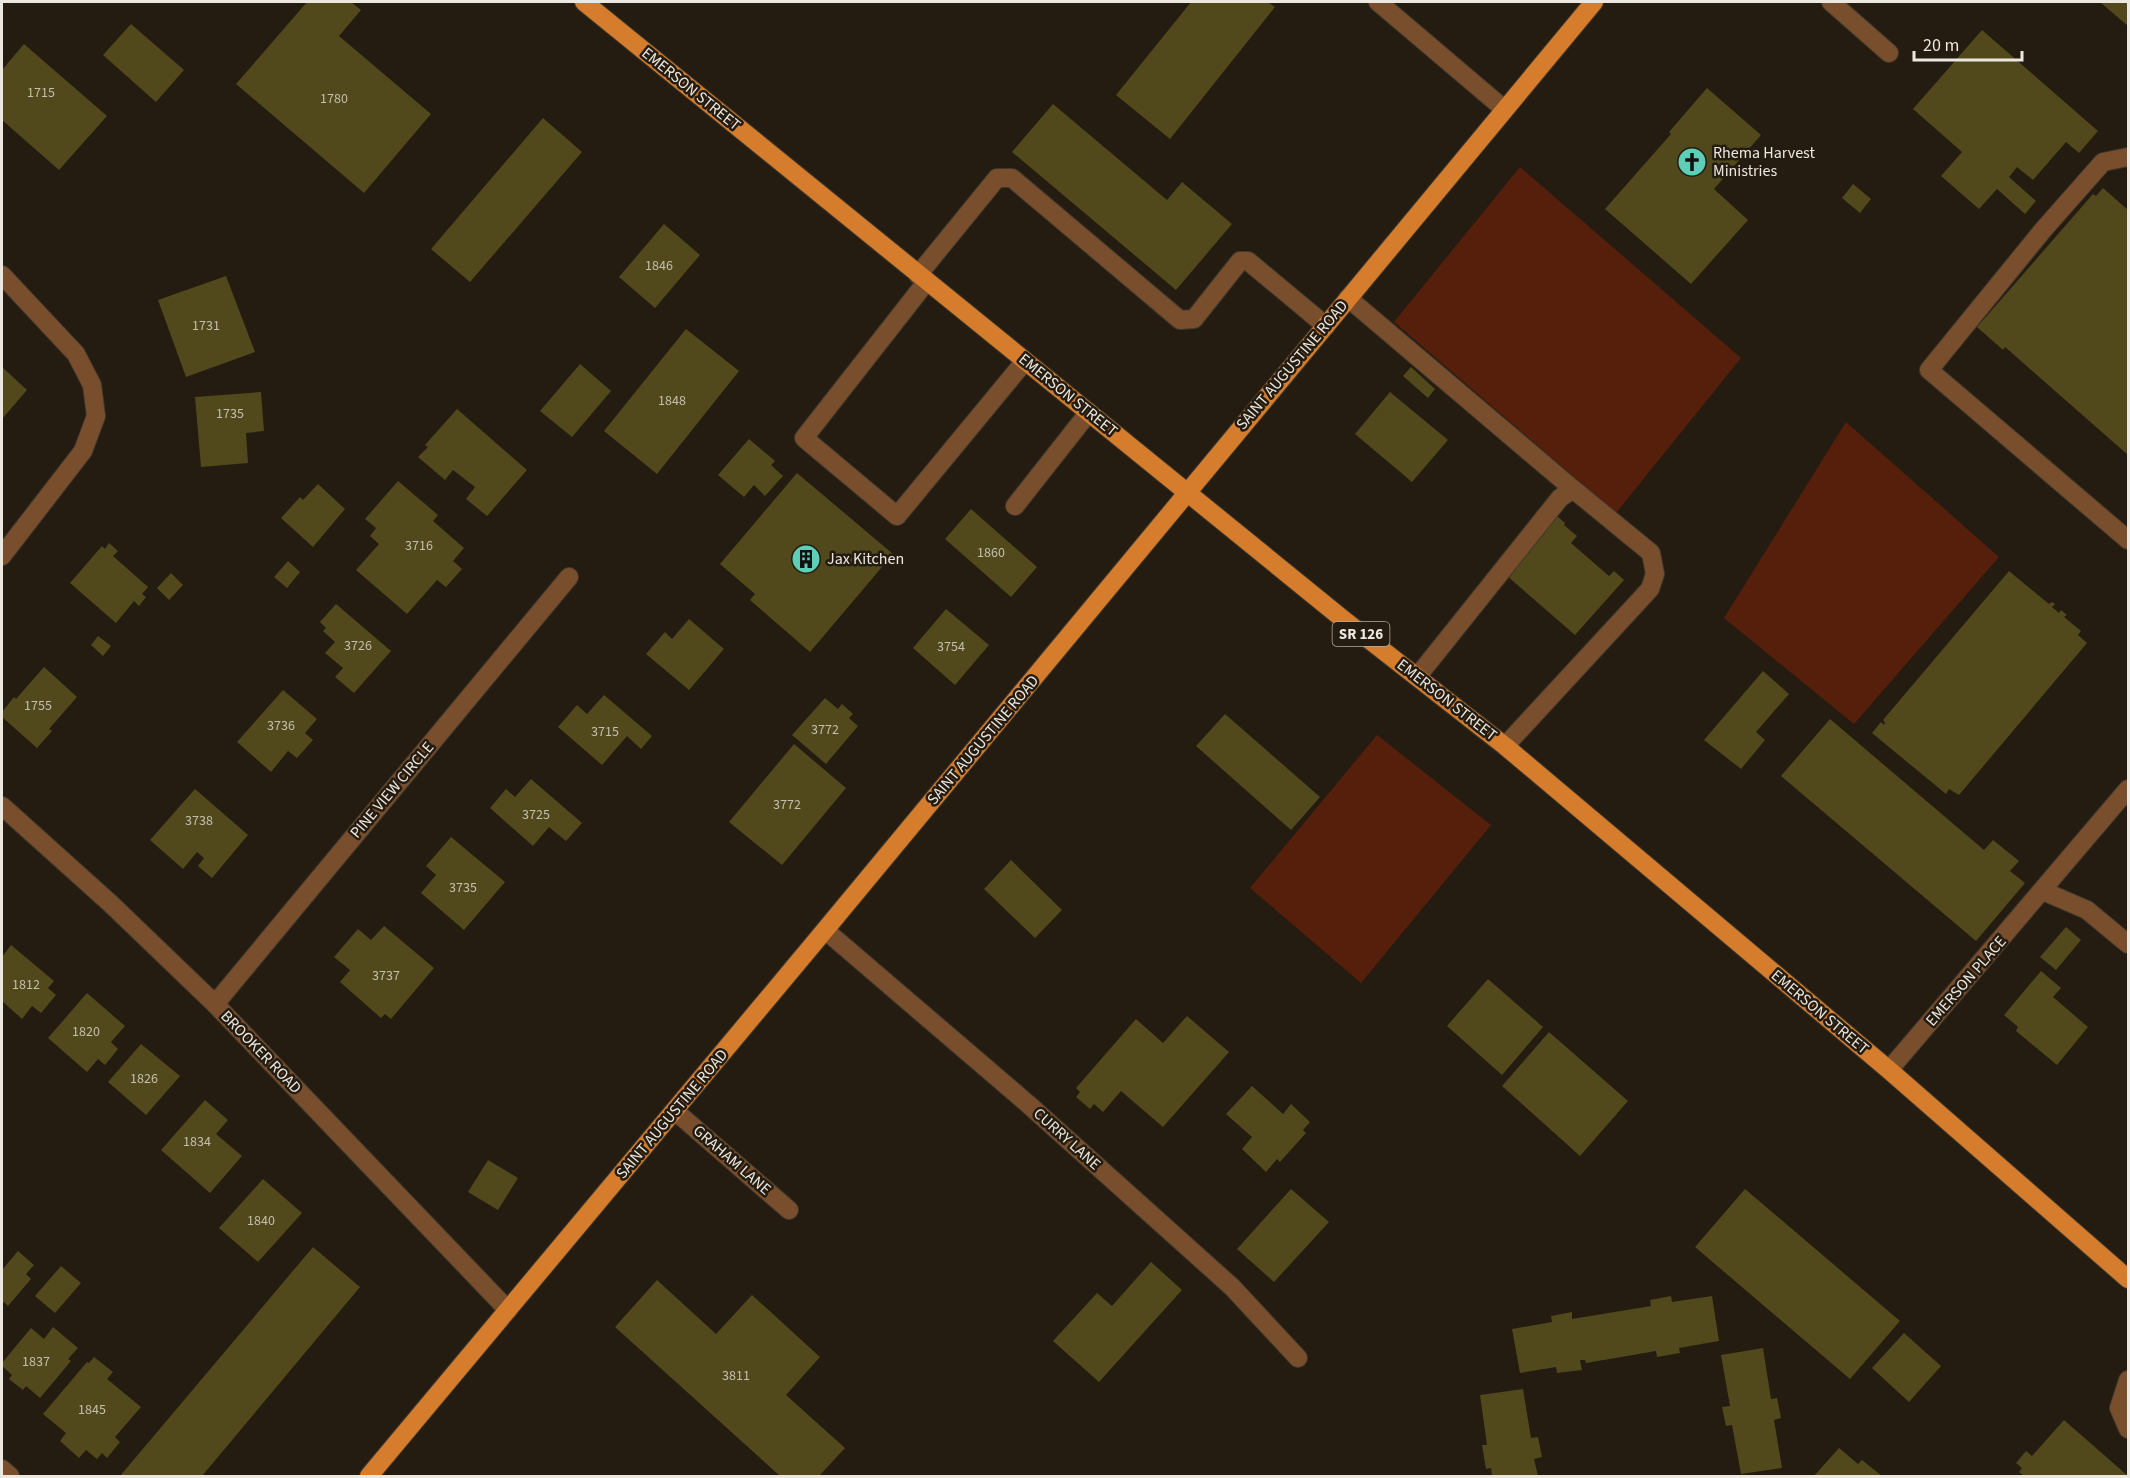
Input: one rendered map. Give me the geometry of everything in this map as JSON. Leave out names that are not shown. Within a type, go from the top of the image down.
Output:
[{"type":"main road","name":"EMERSON STREET","points":[[584,2],[922,278],[1505,746],[1889,1070],[2128,1279]]},
{"type":"main road","name":"SAINT AUGUSTINE ROAD","points":[[369,1476],[675,1111],[1594,2]]},
{"type":"street","points":[[1378,2],[1504,109]]},
{"type":"street","points":[[1831,2],[1889,52]]},
{"type":"street","points":[[2128,157],[2103,162],[2043,230],[1929,370],[2128,540]]},
{"type":"street","points":[[1025,361],[897,516],[804,438],[997,178],[1012,178],[1180,320],[1194,319],[1240,261],[1248,261],[1326,326]]},
{"type":"street","points":[[2,275],[76,354],[92,385],[96,416],[83,451],[2,556]]},
{"type":"street","points":[[1348,298],[1650,553],[1655,574],[1650,589],[1505,746]]},
{"type":"street","points":[[1015,506],[1089,412]]},
{"type":"street","points":[[1417,677],[1560,498],[1573,489]]},
{"type":"street","name":"PINE VIEW CIRCLE","points":[[215,1004],[569,577]]},
{"type":"street","name":"EMERSON PLACE","points":[[1889,1070],[2128,789]]},
{"type":"street","name":"BROOKER ROAD","points":[[2,806],[111,904],[215,1004],[508,1310]]},
{"type":"street","points":[[2043,891],[2087,910],[2128,944]]},
{"type":"street","name":"CURRY LANE","points":[[825,930],[1028,1104],[1232,1287],[1298,1358]]},
{"type":"street","name":"GRAHAM LANE","points":[[675,1111],[789,1210]]},
{"type":"street","points":[[2128,1380],[2119,1408],[2128,1429]]},
{"type":"street","points":[[2,1469],[10,1476]]},
{"type":"shaded area","points":[[1520,167],[1741,358],[1616,513],[1394,322]]},
{"type":"shaded area","points":[[1846,422],[1999,557],[1854,724],[1724,618]]},
{"type":"shaded area","points":[[1377,735],[1491,825],[1361,983],[1250,888]]},
{"type":"building","points":[[307,2],[351,2],[361,10],[339,36],[431,114],[364,193],[236,84]]},
{"type":"building","points":[[1191,2],[1268,2],[1275,7],[1170,139],[1116,95]]},
{"type":"building","points":[[2100,2],[2128,2],[2128,26]]},
{"type":"building","points":[[131,24],[184,70],[156,102],[103,55]]},
{"type":"building","points":[[1982,30],[2098,131],[2079,153],[2066,142],[2033,180],[2017,167],[2009,177],[2036,201],[2025,214],[1997,189],[1979,209],[1941,176],[1962,152],[1913,109]]},
{"type":"building","points":[[24,44],[107,116],[59,170],[2,120],[2,70]]},
{"type":"building","name":"Rhema Harvest Ministries","points":[[1707,88],[1761,135],[1714,189],[1748,220],[1691,284],[1605,209],[1671,134],[1669,132]]},
{"type":"building","points":[[1053,104],[1167,200],[1182,182],[1232,224],[1176,290],[1012,152]]},
{"type":"building","points":[[543,118],[582,152],[470,282],[431,249]]},
{"type":"building","points":[[1853,184],[1871,199],[1860,213],[1842,198]]},
{"type":"building","points":[[2103,188],[2128,210],[2128,455],[2005,347],[2003,350],[1977,327],[2093,194],[2096,196]]},
{"type":"building","points":[[664,224],[700,255],[655,308],[619,277]]},
{"type":"building","points":[[226,276],[255,352],[186,377],[158,300]]},
{"type":"building","points":[[686,329],[739,371],[657,474],[604,431]]},
{"type":"building","points":[[580,364],[611,391],[572,437],[540,411]]},
{"type":"building","points":[[2,367],[27,390],[2,419]]},
{"type":"building","points":[[1411,367],[1435,389],[1428,398],[1403,376]]},
{"type":"building","points":[[261,392],[264,431],[246,433],[248,463],[201,467],[195,397]]},
{"type":"building","points":[[1390,392],[1448,440],[1412,482],[1355,434]]},
{"type":"building","points":[[457,409],[527,470],[487,516],[466,499],[475,487],[453,470],[445,480],[418,457],[428,447],[425,445]]},
{"type":"building","points":[[749,439],[775,461],[771,465],[783,476],[765,496],[754,485],[744,497],[718,475]]},
{"type":"building","name":"Jax Kitchen","points":[[797,473],[893,554],[810,652],[750,600],[755,594],[720,564]]},
{"type":"building","points":[[398,481],[438,515],[433,521],[464,548],[453,561],[462,569],[446,587],[437,580],[407,614],[356,570],[379,544],[370,536],[376,528],[365,519]]},
{"type":"building","points":[[318,484],[345,509],[313,547],[281,518],[300,497],[303,500]]},
{"type":"building","points":[[971,509],[1037,567],[1011,597],[945,539]]},
{"type":"building","points":[[1557,516],[1577,536],[1571,543],[1609,576],[1614,571],[1624,580],[1575,635],[1506,575]]},
{"type":"building","points":[[109,543],[118,551],[113,556],[148,587],[142,594],[146,597],[139,606],[134,601],[116,623],[70,583],[102,546],[105,549]]},
{"type":"building","points":[[288,561],[300,572],[287,588],[274,577]]},
{"type":"building","points":[[2009,571],[2049,604],[2052,602],[2055,604],[2052,607],[2059,613],[2061,610],[2067,615],[2064,617],[2081,631],[2078,635],[2087,643],[1959,795],[1949,789],[1946,794],[1872,733],[1881,722],[1884,725],[1883,720]]},
{"type":"building","points":[[171,573],[183,585],[169,600],[157,588]]},
{"type":"building","points":[[336,604],[391,651],[354,693],[335,677],[343,668],[325,653],[335,642],[323,631],[326,628],[320,622]]},
{"type":"building","points":[[946,609],[989,645],[955,685],[913,648]]},
{"type":"building","points":[[689,619],[724,649],[689,690],[646,654],[665,632],[672,639]]},
{"type":"building","points":[[98,636],[111,646],[103,656],[91,645]]},
{"type":"building","points":[[44,667],[77,697],[49,729],[52,731],[37,748],[2,717],[2,712]]},
{"type":"building","points":[[1763,671],[1789,694],[1756,732],[1765,740],[1741,769],[1704,740]]},
{"type":"building","points":[[283,690],[317,719],[305,733],[313,740],[297,758],[288,751],[271,772],[237,742]]},
{"type":"building","points":[[604,695],[652,736],[641,749],[627,736],[602,765],[558,727],[577,705],[587,714]]},
{"type":"building","points":[[825,698],[838,709],[842,704],[853,714],[849,718],[858,726],[826,764],[792,735]]},
{"type":"building","points":[[1225,714],[1320,797],[1291,830],[1196,746]]},
{"type":"building","points":[[1830,719],[1984,850],[1993,840],[2019,861],[2010,871],[2025,883],[1976,941],[1781,776]]},
{"type":"building","points":[[794,744],[846,788],[782,865],[729,822]]},
{"type":"building","points":[[531,779],[582,823],[566,841],[549,827],[533,846],[490,808],[506,789],[515,797]]},
{"type":"building","points":[[195,789],[248,835],[212,878],[198,866],[204,858],[197,852],[183,869],[150,840]]},
{"type":"building","points":[[451,837],[505,882],[464,930],[421,893],[436,875],[426,866]]},
{"type":"building","points":[[1011,860],[1062,910],[1035,938],[984,889]]},
{"type":"building","points":[[384,926],[434,968],[391,1019],[385,1014],[381,1018],[340,982],[350,970],[334,957],[358,929],[371,940]]},
{"type":"building","points":[[2066,927],[2081,940],[2056,970],[2040,957]]},
{"type":"building","points":[[11,945],[54,981],[48,988],[56,995],[41,1013],[32,1006],[22,1019],[2,1001],[2,957]]},
{"type":"building","points":[[2041,971],[2061,988],[2053,997],[2088,1027],[2057,1065],[2016,1031],[2018,1027],[2004,1015]]},
{"type":"building","points":[[1488,979],[1543,1027],[1502,1075],[1447,1026]]},
{"type":"building","points":[[87,993],[125,1026],[111,1042],[118,1049],[105,1065],[98,1059],[87,1072],[48,1038]]},
{"type":"building","points":[[1187,1016],[1229,1052],[1163,1127],[1121,1091],[1103,1112],[1094,1104],[1090,1109],[1076,1097],[1080,1092],[1076,1088],[1136,1019],[1163,1043]]},
{"type":"building","points":[[1549,1032],[1628,1101],[1580,1156],[1502,1086]]},
{"type":"building","points":[[141,1044],[180,1076],[146,1115],[108,1082]]},
{"type":"building","points":[[1252,1086],[1283,1114],[1291,1104],[1310,1122],[1303,1130],[1306,1133],[1280,1162],[1277,1159],[1266,1172],[1242,1149],[1252,1137],[1226,1114]]},
{"type":"building","points":[[205,1100],[228,1120],[216,1134],[242,1156],[210,1193],[161,1150]]},
{"type":"building","points":[[488,1160],[518,1178],[498,1210],[468,1192]]},
{"type":"building","points":[[263,1179],[302,1213],[258,1262],[219,1228]]},
{"type":"building","points":[[1291,1189],[1329,1222],[1274,1282],[1237,1249]]},
{"type":"building","points":[[1745,1189],[1900,1321],[1850,1379],[1695,1247]]},
{"type":"building","points":[[313,1247],[360,1287],[202,1476],[120,1476]]},
{"type":"building","points":[[18,1251],[34,1265],[26,1274],[31,1279],[8,1306],[4,1302],[2,1304],[2,1270]]},
{"type":"building","points":[[1151,1262],[1182,1290],[1099,1382],[1053,1341],[1097,1293],[1112,1306]]},
{"type":"building","points":[[61,1266],[81,1283],[55,1313],[35,1296]]},
{"type":"building","points":[[657,1280],[716,1334],[752,1295],[820,1357],[786,1395],[845,1448],[819,1476],[780,1476],[615,1327]]},
{"type":"building","points":[[1671,1296],[1672,1302],[1712,1296],[1719,1341],[1679,1348],[1680,1353],[1657,1357],[1656,1351],[1586,1363],[1585,1360],[1580,1360],[1582,1370],[1557,1373],[1556,1367],[1520,1373],[1512,1329],[1552,1322],[1551,1316],[1572,1312],[1572,1319],[1651,1306],[1650,1300]]},
{"type":"building","points":[[53,1327],[78,1348],[68,1359],[71,1361],[40,1398],[26,1386],[23,1390],[9,1379],[12,1375],[2,1366],[2,1363],[31,1328],[44,1339]]},
{"type":"building","points":[[1904,1333],[1941,1366],[1909,1402],[1872,1368]]},
{"type":"building","points":[[1763,1348],[1771,1399],[1777,1398],[1781,1418],[1774,1420],[1782,1468],[1741,1474],[1732,1425],[1726,1426],[1722,1407],[1730,1406],[1721,1355]]},
{"type":"building","points":[[94,1357],[113,1372],[107,1379],[141,1407],[115,1437],[120,1442],[107,1458],[102,1453],[97,1459],[86,1450],[79,1458],[60,1441],[66,1433],[43,1414],[87,1362],[89,1363]]},
{"type":"building","points":[[1523,1389],[1531,1438],[1538,1437],[1542,1457],[1534,1459],[1538,1476],[1492,1476],[1491,1468],[1486,1469],[1482,1445],[1487,1445],[1480,1395]]},
{"type":"building","points":[[2064,1420],[2128,1476],[2024,1476],[2019,1472],[2022,1468],[2016,1463],[2026,1451],[2032,1456]]},
{"type":"building","points":[[1839,1448],[1858,1464],[1862,1460],[1882,1476],[1814,1476]]},
{"type":"place","name":"Rhema Harvest Ministries","points":[[1692,162]]},
{"type":"place","name":"Jax Kitchen","points":[[806,559]]}]
